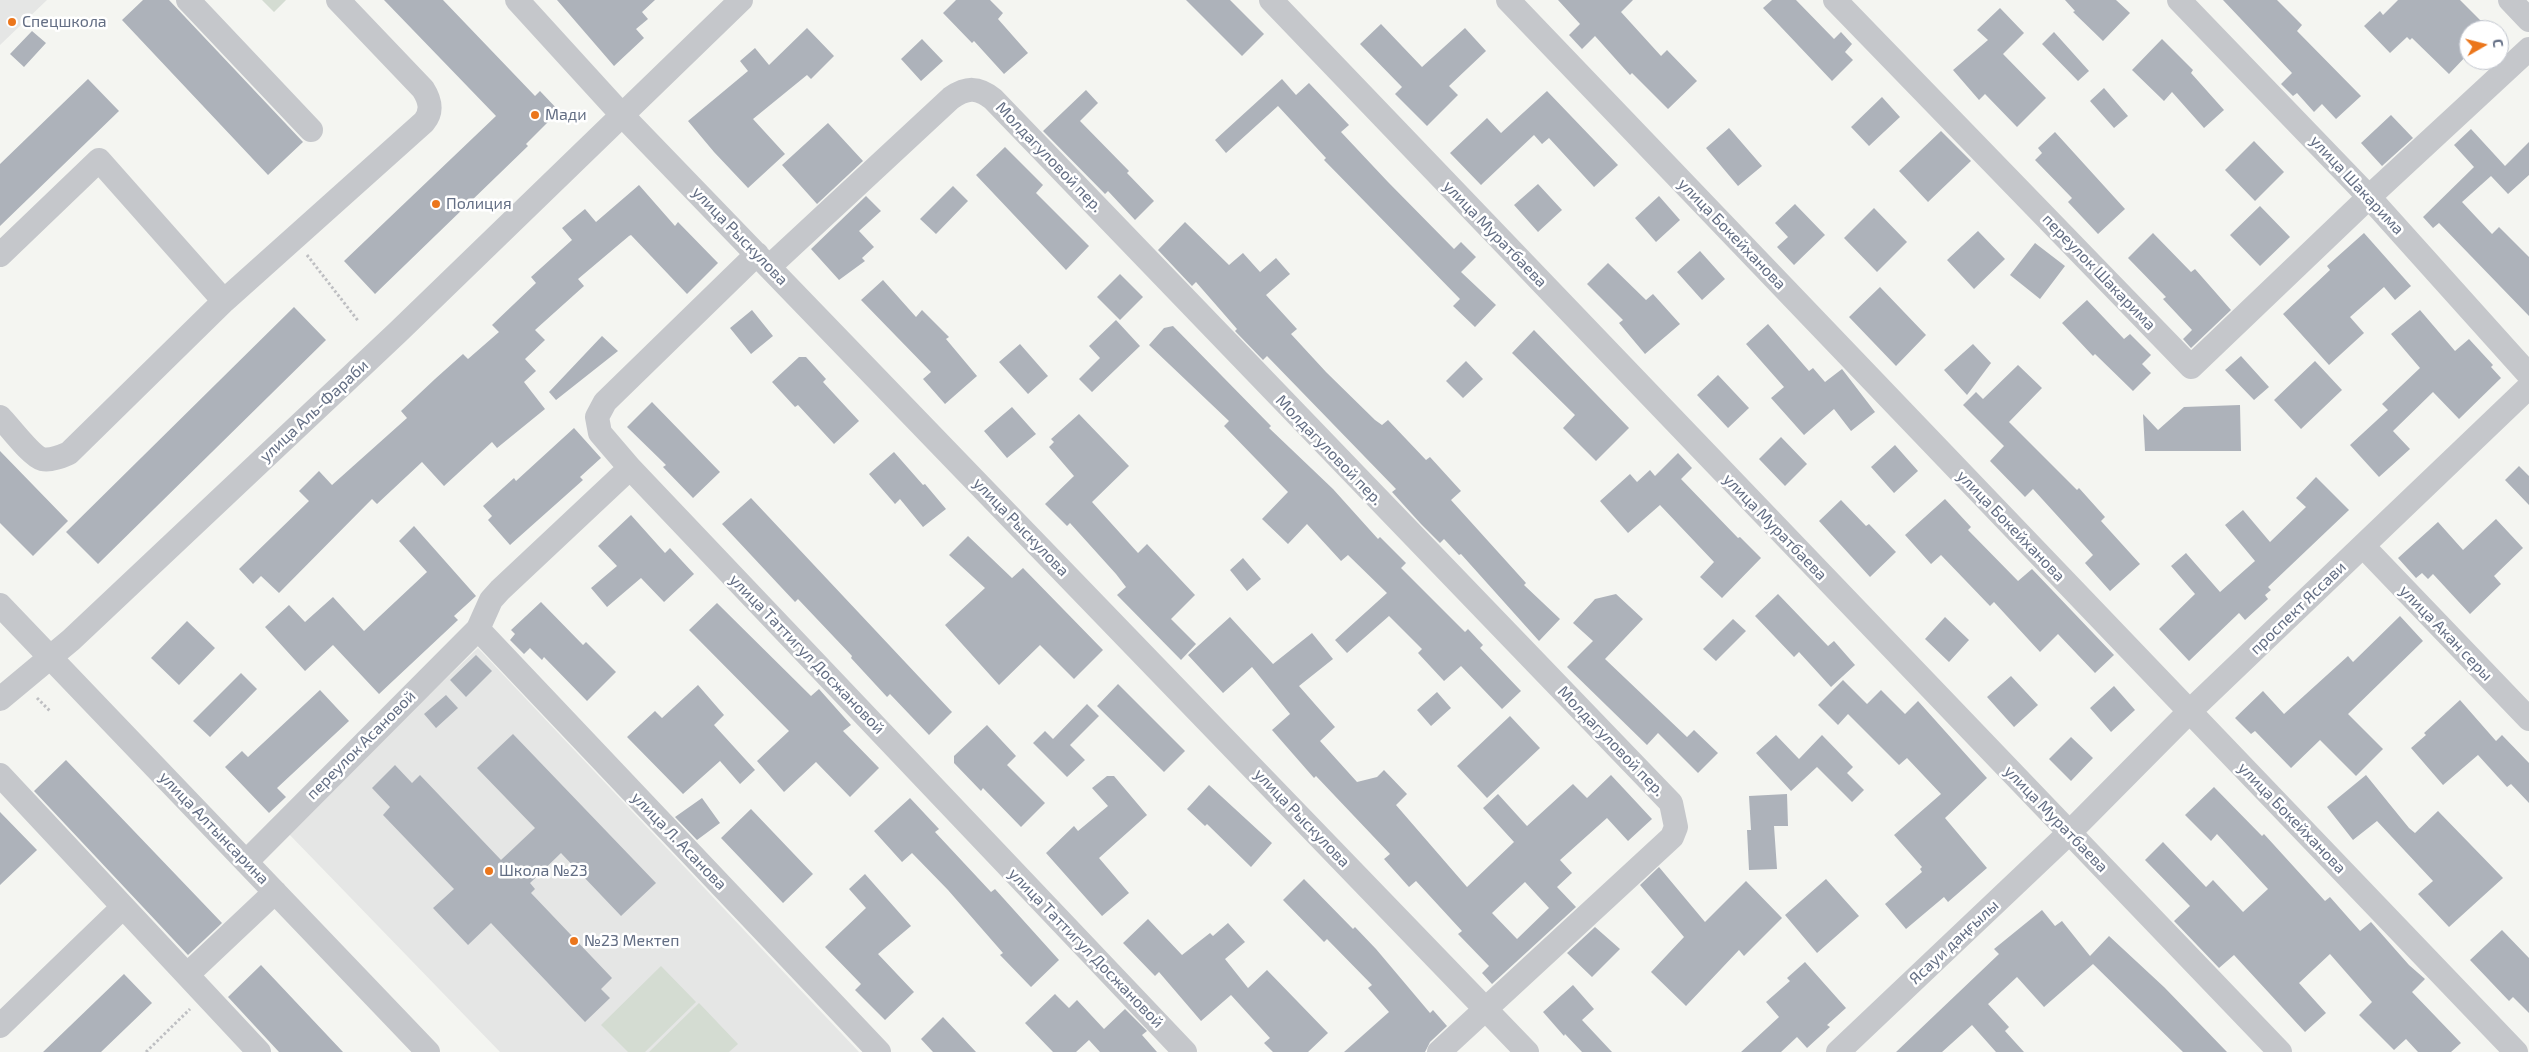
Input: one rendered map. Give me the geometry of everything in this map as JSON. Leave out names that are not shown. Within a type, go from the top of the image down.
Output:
[{"type":"street","points":[[188,0],[311,130]]},
{"type":"street","points":[[0,417],[34,454],[42,459],[61,457],[69,453],[224,301],[295,239],[429,115],[430,104],[423,89],[338,0]]},
{"type":"street","name":"улица Рыскулова","points":[[518,0],[622,115],[764,260],[1526,1052]]},
{"type":"street","name":"улица Аль-Фараби","points":[[0,699],[71,640],[376,352],[741,0]]},
{"type":"street","name":"улица Муратбаева","points":[[1271,0],[2280,1052]]},
{"type":"street","name":"улица Бокейханова","points":[[1508,0],[2516,1052]]},
{"type":"street","name":"переулок Шакарима","points":[[1835,0],[2191,367],[2369,197]]},
{"type":"street","name":"улица Шакарима","points":[[2179,0],[2369,197],[2529,376]]},
{"type":"street","points":[[2510,0],[2529,20]]},
{"type":"street","points":[[2369,197],[2529,49]]},
{"type":"street","name":"Молдагуловой пер.","points":[[764,260],[951,98],[961,91],[971,89],[982,91],[993,99],[1671,803],[1676,827],[1672,837],[1485,1008]]},
{"type":"street","points":[[0,255],[99,160],[224,301]]},
{"type":"street","name":"улица Таттигул Досжановой","points":[[764,260],[606,402],[597,417],[600,433],[630,468],[1185,1052]]},
{"type":"street","name":"проспект Яссави","points":[[2069,833],[2190,712],[2529,387]]},
{"type":"street","points":[[478,629],[491,600],[500,590],[630,468]]},
{"type":"street","name":"улица Акан серы","points":[[2363,546],[2529,719]]},
{"type":"street","name":"улица Алтынсарина","points":[[0,604],[428,1052]]},
{"type":"street","name":"переулок Асановой","points":[[246,862],[478,629]]},
{"type":"street","name":"улица Л. Асанова","points":[[478,629],[880,1052]]},
{"type":"street","points":[[0,775],[259,1052]]},
{"type":"street","name":"Ясауи даңғылы","points":[[1838,1052],[2069,833]]},
{"type":"street","points":[[188,974],[275,892]]},
{"type":"street","points":[[0,1026],[123,907]]},
{"type":"street","points":[[1439,1052],[1485,1008]]},
{"type":"path","points":[[295,239],[359,322]]},
{"type":"path","points":[[146,1052],[205,993]]},
{"type":"shaded area","name":"Спецшкола","points":[[0,0],[47,0],[0,45]]},
{"type":"shaded area","points":[[262,0],[286,0],[274,12]]},
{"type":"shaded area","name":"№23 Мектеп","points":[[478,648],[859,1052],[500,1052],[286,831]]},
{"type":"shaded area","points":[[661,966],[696,1002],[645,1052],[628,1052],[601,1025]]},
{"type":"shaded area","points":[[699,1003],[738,1044],[729,1052],[649,1052]]},
{"type":"building","points":[[143,0],[169,0],[303,142],[268,175],[122,20]]},
{"type":"building","points":[[384,0],[443,0],[535,96],[540,91],[559,111],[526,144],[528,146],[375,294],[344,261],[496,116]]},
{"type":"building","points":[[557,0],[655,0],[642,12],[648,19],[636,29],[644,38],[614,66]]},
{"type":"building","points":[[956,0],[990,0],[1003,13],[998,19],[1028,53],[1004,74],[974,41],[972,43],[943,13]]},
{"type":"building","points":[[1186,0],[1230,0],[1264,34],[1242,56]]},
{"type":"building","points":[[1558,0],[1633,0],[1621,12],[1661,56],[1667,50],[1697,81],[1668,109],[1632,73],[1630,75],[1595,36],[1582,49],[1569,35],[1580,24]]},
{"type":"building","points":[[1772,0],[1796,0],[1834,39],[1841,32],[1852,44],[1845,52],[1853,60],[1832,81],[1763,8]]},
{"type":"building","points":[[2065,0],[2116,0],[2130,13],[2103,41],[2073,12],[2075,11]]},
{"type":"building","points":[[2223,0],[2277,0],[2302,25],[2297,31],[2361,96],[2336,119],[2322,104],[2314,112],[2297,93],[2293,96],[2281,84],[2292,73]]},
{"type":"building","points":[[2398,0],[2460,0],[2480,20],[2459,20],[2459,64],[2449,74],[2412,38],[2410,40],[2407,37],[2390,53],[2364,26],[2380,11],[2383,15]]},
{"type":"building","points":[[2000,8],[2024,33],[2003,54],[2046,98],[2017,127],[1985,94],[1979,100],[1953,70],[1988,40],[1977,30]]},
{"type":"building","points":[[1381,24],[1422,67],[1465,28],[1486,51],[1449,86],[1458,95],[1427,126],[1395,94],[1402,87],[1360,44]]},
{"type":"building","points":[[807,28],[834,56],[811,79],[807,75],[753,119],[785,154],[748,188],[688,121],[748,71],[740,61],[755,48],[769,65]]},
{"type":"building","points":[[32,31],[46,43],[24,67],[10,54]]},
{"type":"building","points":[[2054,32],[2089,71],[2078,81],[2042,44]]},
{"type":"building","points":[[922,39],[943,61],[921,81],[901,59]]},
{"type":"building","points":[[2162,39],[2193,70],[2191,73],[2224,110],[2204,128],[2172,92],[2164,101],[2132,70]]},
{"type":"building","points":[[88,79],[119,111],[0,226],[0,164]]},
{"type":"building","points":[[1282,79],[1296,95],[1309,83],[1349,125],[1341,132],[1388,182],[1454,249],[1461,242],[1476,257],[1461,272],[1496,305],[1475,327],[1453,306],[1460,299],[1324,160],[1326,158],[1278,106],[1226,153],[1215,140]]},
{"type":"building","points":[[2104,88],[2128,116],[2114,128],[2090,101]]},
{"type":"building","points":[[1086,90],[1098,103],[1080,121],[1129,171],[1127,173],[1154,201],[1135,220],[1108,191],[1105,194],[1043,131]]},
{"type":"building","points":[[1547,91],[1618,165],[1594,187],[1549,138],[1542,144],[1534,135],[1481,185],[1450,153],[1487,118],[1501,133]]},
{"type":"building","points":[[1882,97],[1900,117],[1869,146],[1851,127]]},
{"type":"building","points":[[2391,115],[2413,138],[2382,166],[2361,143]]},
{"type":"building","points":[[828,123],[863,161],[817,204],[782,165]]},
{"type":"building","points":[[1729,128],[1762,166],[1738,186],[1706,148]]},
{"type":"building","points":[[2471,129],[2505,166],[2529,142],[2529,175],[2508,194],[2491,176],[2462,202],[2492,234],[2499,227],[2529,257],[2529,316],[2439,223],[2433,228],[2423,217],[2474,167],[2454,145]]},
{"type":"building","points":[[1941,131],[1971,161],[1928,202],[1899,171]]},
{"type":"building","points":[[2055,132],[2125,209],[2098,234],[2068,202],[2072,198],[2035,160],[2042,153],[2038,148]]},
{"type":"building","points":[[2254,141],[2284,172],[2255,201],[2225,170]]},
{"type":"building","points":[[1005,147],[1043,185],[1036,193],[1089,246],[1066,270],[976,175]]},
{"type":"building","points":[[1538,184],[1562,210],[1538,232],[1514,205]]},
{"type":"building","points":[[639,185],[675,226],[678,222],[718,263],[687,294],[631,235],[629,236],[578,279],[584,286],[535,330],[545,340],[525,359],[536,371],[524,382],[545,409],[497,448],[492,442],[444,486],[422,462],[377,504],[372,499],[279,593],[261,576],[253,584],[239,569],[309,501],[299,491],[319,471],[332,485],[407,418],[401,411],[435,379],[463,354],[468,359],[499,332],[492,325],[536,283],[531,277],[572,240],[562,228],[585,209],[596,222]]},
{"type":"building","points":[[953,186],[968,201],[936,234],[920,219]]},
{"type":"building","points":[[866,196],[881,211],[859,231],[874,247],[862,258],[865,261],[839,280],[811,249]]},
{"type":"building","points":[[1659,196],[1680,220],[1656,242],[1635,218]]},
{"type":"building","points":[[1795,204],[1825,235],[1794,265],[1777,247],[1788,237],[1775,223]]},
{"type":"building","points":[[2260,206],[2290,237],[2260,266],[2230,235]]},
{"type":"building","points":[[1874,208],[1907,242],[1877,272],[1844,238]]},
{"type":"building","points":[[1185,222],[1229,265],[1243,253],[1260,272],[1276,258],[1290,274],[1266,295],[1297,329],[1291,334],[1326,372],[1375,420],[1382,425],[1388,420],[1426,460],[1430,457],[1461,491],[1451,500],[1526,583],[1524,585],[1560,619],[1539,641],[1461,554],[1459,555],[1444,539],[1440,543],[1421,524],[1392,492],[1396,489],[1267,356],[1263,360],[1235,331],[1237,329],[1196,282],[1192,286],[1158,250]]},
{"type":"building","points":[[1978,231],[2005,259],[1974,289],[1947,260]]},
{"type":"building","points":[[2153,233],[2191,272],[2195,269],[2231,310],[2191,348],[2183,339],[2192,330],[2163,299],[2166,297],[2128,258]]},
{"type":"building","points":[[2364,233],[2411,286],[2395,300],[2384,287],[2350,317],[2364,333],[2329,365],[2283,314],[2330,270],[2327,266]]},
{"type":"building","points":[[2035,243],[2065,266],[2040,299],[2010,275]]},
{"type":"building","points":[[1700,251],[1725,279],[1702,300],[1677,272]]},
{"type":"building","points":[[1608,263],[1646,300],[1653,294],[1680,324],[1645,354],[1619,323],[1623,320],[1587,284]]},
{"type":"building","points":[[1120,274],[1143,297],[1120,320],[1097,297]]},
{"type":"building","points":[[883,280],[916,317],[922,310],[949,337],[946,339],[977,376],[945,404],[923,379],[931,372],[861,300]]},
{"type":"building","points":[[1880,287],[1926,335],[1896,366],[1849,317]]},
{"type":"building","points":[[2087,300],[2124,339],[2130,334],[2151,355],[2142,364],[2151,373],[2133,391],[2095,354],[2093,356],[2062,323]]},
{"type":"building","points":[[294,307],[326,340],[98,564],[66,532]]},
{"type":"building","points":[[752,310],[773,336],[751,354],[730,328]]},
{"type":"building","points":[[2420,310],[2455,351],[2469,339],[2493,365],[2491,367],[2501,378],[2459,419],[2433,392],[2393,431],[2410,449],[2379,477],[2350,445],[2388,410],[2382,404],[2420,368],[2391,334]]},
{"type":"building","points":[[1116,320],[1140,346],[1092,392],[1079,379],[1100,358],[1089,346]]},
{"type":"building","points":[[1768,324],[1809,371],[1813,368],[1825,382],[1842,369],[1875,412],[1851,431],[1834,409],[1804,435],[1771,398],[1784,387],[1746,344]]},
{"type":"building","points":[[1173,326],[1271,426],[1269,428],[1333,489],[1378,539],[1380,537],[1406,563],[1401,568],[1465,632],[1468,629],[1483,645],[1480,648],[1521,691],[1502,709],[1461,666],[1444,681],[1418,653],[1422,649],[1389,616],[1347,653],[1335,640],[1387,593],[1348,555],[1341,561],[1307,524],[1288,544],[1262,519],[1288,492],[1224,426],[1229,421],[1149,345],[1164,328]]},
{"type":"building","points":[[1534,330],[1629,428],[1596,461],[1563,428],[1575,415],[1512,353]]},
{"type":"building","points":[[602,336],[618,351],[556,400],[549,392]]},
{"type":"building","points":[[1020,344],[1048,376],[1028,394],[999,362]]},
{"type":"building","points":[[1973,344],[1991,363],[1967,395],[1944,370]]},
{"type":"building","points":[[2241,356],[2269,387],[2254,400],[2225,370]]},
{"type":"building","points":[[799,357],[806,357],[826,379],[823,382],[859,421],[834,444],[798,405],[795,407],[772,382]]},
{"type":"building","points":[[1466,361],[1483,379],[1463,398],[1446,381]]},
{"type":"building","points":[[2315,361],[2342,390],[2301,429],[2274,400]]},
{"type":"building","points":[[2018,365],[2042,388],[2009,422],[2077,490],[2079,488],[2105,517],[2101,521],[2140,564],[2110,591],[2085,563],[2093,555],[2033,489],[2025,497],[1990,461],[2004,446],[1963,405],[1976,392],[1983,399]]},
{"type":"building","points":[[1718,375],[1749,408],[1728,428],[1697,395]]},
{"type":"building","points":[[652,402],[720,472],[693,498],[663,467],[666,465],[627,427]]},
{"type":"building","points":[[2240,405],[2241,451],[2145,451],[2143,414],[2158,430],[2184,407]]},
{"type":"building","points":[[1012,407],[1036,434],[1007,458],[984,431]]},
{"type":"building","points":[[1079,414],[1129,466],[1092,502],[1138,553],[1147,544],[1195,595],[1171,619],[1196,644],[1181,660],[1117,595],[1126,587],[1116,574],[1070,523],[1067,526],[1045,504],[1074,476],[1049,447],[1054,442],[1051,439]]},
{"type":"building","points":[[574,428],[601,458],[580,477],[583,480],[510,545],[488,520],[492,516],[483,506],[514,478],[516,481]]},
{"type":"building","points":[[1781,437],[1807,464],[1785,486],[1759,459]]},
{"type":"building","points":[[1895,445],[1918,471],[1894,493],[1871,467]]},
{"type":"building","points":[[0,451],[68,521],[33,556],[0,523]]},
{"type":"building","points":[[894,452],[946,509],[923,527],[900,499],[895,504],[869,474]]},
{"type":"building","points":[[1678,453],[1692,468],[1681,479],[1738,538],[1740,537],[1761,558],[1722,598],[1700,577],[1714,562],[1660,505],[1628,533],[1600,501],[1630,474],[1637,482],[1650,470],[1655,476]]},
{"type":"building","points":[[2519,466],[2529,476],[2529,505],[2505,480]]},
{"type":"building","points":[[2316,477],[2349,510],[2268,587],[2271,590],[2265,595],[2268,599],[2245,620],[2239,613],[2189,661],[2159,629],[2195,594],[2171,566],[2186,553],[2220,592],[2255,561],[2225,525],[2243,510],[2270,542],[2306,507],[2296,498]]},
{"type":"building","points":[[751,498],[952,712],[929,735],[890,694],[887,697],[851,658],[852,656],[798,599],[795,602],[722,524]]},
{"type":"building","points":[[1945,499],[1971,527],[1968,530],[2018,581],[2032,569],[2114,655],[2095,673],[2058,634],[2040,652],[1994,602],[1990,606],[1941,555],[1931,564],[1905,535]]},
{"type":"building","points":[[1841,500],[1866,526],[1869,524],[1896,552],[1870,577],[1819,521]]},
{"type":"building","points":[[631,515],[665,553],[670,548],[694,574],[664,602],[641,578],[607,607],[591,588],[617,566],[598,546]]},
{"type":"building","points":[[2496,519],[2523,548],[2494,576],[2501,584],[2470,614],[2433,574],[2428,579],[2422,573],[2416,578],[2398,558],[2438,522],[2463,550]]},
{"type":"building","points":[[414,526],[476,596],[454,616],[458,620],[379,694],[333,645],[305,671],[265,627],[289,605],[305,622],[333,597],[364,631],[427,572],[399,541]]},
{"type":"building","points":[[968,536],[1012,578],[1023,568],[1103,650],[1074,679],[1040,645],[999,685],[945,625],[985,588],[949,555]]},
{"type":"building","points":[[1243,558],[1261,579],[1247,591],[1230,570]]},
{"type":"building","points":[[1616,594],[1643,619],[1605,659],[1687,737],[1694,730],[1718,753],[1698,773],[1658,733],[1647,745],[1567,667],[1593,641],[1573,623],[1595,599]]},
{"type":"building","points":[[1778,594],[1828,646],[1834,641],[1855,665],[1831,687],[1799,652],[1794,657],[1755,616]]},
{"type":"building","points":[[541,602],[583,645],[586,642],[616,672],[587,701],[544,657],[542,660],[530,648],[524,654],[510,640],[515,634],[511,630]]},
{"type":"building","points":[[717,603],[811,696],[819,689],[851,725],[843,731],[879,768],[850,797],[816,762],[784,792],[757,761],[789,731],[689,630]]},
{"type":"building","points":[[2400,616],[2423,641],[2348,714],[2383,749],[2356,776],[2320,740],[2291,768],[2255,731],[2251,734],[2235,718],[2263,691],[2284,714],[2348,656],[2353,662]]},
{"type":"building","points":[[1230,617],[1273,664],[1312,633],[1333,659],[1299,686],[1335,727],[1320,741],[1357,782],[1377,777],[1384,770],[1407,794],[1396,805],[1467,887],[1514,842],[1483,808],[1498,794],[1527,826],[1573,784],[1587,798],[1611,775],[1652,819],[1628,841],[1607,818],[1560,860],[1572,873],[1557,887],[1576,907],[1492,984],[1482,973],[1489,966],[1458,934],[1462,931],[1416,881],[1409,887],[1384,859],[1390,854],[1316,776],[1314,778],[1272,730],[1290,714],[1252,667],[1223,693],[1188,655]],"holes":[[[1525,882],[1549,908],[1517,939],[1492,913]]]},
{"type":"building","points":[[1945,617],[1969,640],[1949,662],[1925,639]]},
{"type":"building","points":[[1733,619],[1746,631],[1716,661],[1703,649]]},
{"type":"building","points":[[187,621],[215,648],[179,685],[151,658]]},
{"type":"building","points":[[476,655],[492,671],[466,697],[450,680]]},
{"type":"building","points":[[241,673],[257,689],[210,737],[193,721]]},
{"type":"building","points":[[2011,676],[2038,705],[2014,727],[1987,697]]},
{"type":"building","points":[[1843,680],[1867,704],[1881,690],[1905,714],[1918,701],[1987,778],[1945,818],[1987,868],[1948,902],[1944,897],[1906,929],[1885,904],[1922,872],[1920,869],[1922,867],[1894,835],[1941,794],[1907,758],[1899,765],[1848,714],[1838,725],[1818,705]]},
{"type":"building","points":[[1118,684],[1185,751],[1164,772],[1097,706]]},
{"type":"building","points":[[698,685],[724,715],[714,725],[755,770],[740,784],[720,761],[683,794],[627,737],[655,711],[662,718]]},
{"type":"building","points":[[2114,686],[2135,710],[2111,732],[2090,708]]},
{"type":"building","points":[[320,690],[349,721],[277,788],[286,797],[269,813],[225,767],[242,751],[248,757]]},
{"type":"building","points":[[1437,692],[1451,708],[1431,726],[1417,710]]},
{"type":"building","points":[[446,695],[458,708],[436,728],[424,714]]},
{"type":"building","points":[[2460,700],[2496,741],[2502,735],[2529,763],[2529,803],[2511,784],[2507,787],[2478,755],[2443,785],[2411,748],[2426,735],[2424,733]]},
{"type":"building","points":[[1087,704],[1099,716],[1070,745],[1085,760],[1067,777],[1033,743],[1045,731],[1053,739]]},
{"type":"building","points":[[1510,716],[1540,748],[1487,798],[1457,766]]},
{"type":"building","points":[[987,725],[1016,756],[1007,765],[1045,803],[1021,827],[983,788],[981,791],[954,763],[954,756]]},
{"type":"building","name":"Школа №23","points":[[513,734],[656,883],[621,916],[561,853],[530,883],[535,889],[531,893],[612,978],[601,989],[610,998],[585,1022],[491,923],[468,945],[433,908],[454,889],[383,815],[390,807],[372,788],[395,765],[412,783],[420,775],[501,860],[535,828],[477,768]]},
{"type":"building","points":[[1776,735],[1799,759],[1822,735],[1853,767],[1847,773],[1864,790],[1852,802],[1817,767],[1791,791],[1756,753]]},
{"type":"building","points":[[2071,737],[2093,758],[2071,781],[2049,759]]},
{"type":"building","points":[[66,760],[222,923],[188,955],[34,791]]},
{"type":"building","points":[[2366,775],[2415,833],[2438,811],[2503,878],[2449,927],[2418,894],[2433,881],[2377,821],[2353,840],[2327,807]]},
{"type":"building","points":[[1107,776],[1114,776],[1147,815],[1099,858],[1129,893],[1102,916],[1046,853],[1074,826],[1078,831],[1108,806],[1092,788]]},
{"type":"building","points":[[1209,785],[1272,843],[1251,867],[1207,824],[1205,826],[1187,809]]},
{"type":"building","points":[[2214,787],[2262,836],[2264,834],[2325,901],[2330,897],[2360,931],[2371,922],[2409,965],[2425,979],[2412,992],[2461,1043],[2451,1052],[2418,1052],[2406,1039],[2394,1050],[2359,1015],[2372,1002],[2330,954],[2299,983],[2326,1013],[2305,1032],[2234,955],[2219,968],[2174,921],[2190,906],[2145,860],[2163,842],[2206,887],[2213,880],[2243,912],[2268,889],[2217,834],[2211,841],[2185,815]]},
{"type":"building","points":[[1787,794],[1788,826],[1774,826],[1777,869],[1749,870],[1747,830],[1751,830],[1749,796]]},
{"type":"building","points":[[702,798],[720,823],[697,840],[675,817]]},
{"type":"building","points":[[910,798],[939,829],[935,832],[991,892],[995,889],[1059,960],[1031,987],[1000,955],[1003,953],[948,890],[912,853],[902,862],[874,831]]},
{"type":"building","points":[[751,809],[813,874],[783,903],[721,838]]},
{"type":"building","points":[[0,812],[37,850],[0,885]]},
{"type":"building","points":[[1659,867],[1705,922],[1746,881],[1782,918],[1744,956],[1739,950],[1686,1006],[1651,972],[1684,937],[1640,885]]},
{"type":"building","points":[[865,874],[911,926],[878,954],[914,992],[885,1020],[855,990],[861,984],[825,947],[866,908],[849,889]]},
{"type":"building","points":[[1304,879],[1353,929],[1355,927],[1376,949],[1430,1013],[1433,1010],[1447,1026],[1430,1042],[1425,1052],[1344,1052],[1389,1012],[1368,988],[1372,985],[1327,939],[1324,942],[1283,900]]},
{"type":"building","points":[[1826,879],[1859,916],[1817,953],[1785,915]]},
{"type":"building","points":[[2042,910],[2055,926],[2062,921],[2090,956],[2109,936],[2164,987],[2227,1052],[2183,1052],[2093,964],[2044,1007],[2017,977],[1988,1004],[2009,1027],[2005,1031],[2024,1052],[1996,1052],[1972,1025],[1942,1052],[1896,1052],[1999,954],[1994,949]]},
{"type":"building","points":[[1148,919],[1182,955],[1210,933],[1213,936],[1228,923],[1245,942],[1225,959],[1248,988],[1267,970],[1328,1033],[1308,1052],[1273,1052],[1264,1043],[1270,1038],[1231,995],[1201,1021],[1159,972],[1155,976],[1123,943]]},
{"type":"building","points":[[1595,927],[1620,949],[1592,977],[1567,953]]},
{"type":"building","points":[[2502,930],[2529,958],[2529,1013],[2513,997],[2509,1001],[2470,960]]},
{"type":"building","points":[[1805,962],[1846,1008],[1827,1025],[1830,1027],[1807,1048],[1797,1037],[1781,1052],[1741,1052],[1779,1017],[1766,1002],[1790,981],[1787,978]]},
{"type":"building","points":[[261,965],[343,1052],[279,1052],[228,997]]},
{"type":"building","points":[[124,974],[152,1003],[101,1052],[43,1052]]},
{"type":"building","points":[[1573,985],[1594,1009],[1582,1020],[1612,1052],[1582,1052],[1565,1034],[1564,1036],[1543,1012]]},
{"type":"building","points":[[1055,994],[1069,1008],[1077,1000],[1104,1029],[1125,1009],[1147,1031],[1142,1035],[1157,1052],[1100,1052],[1089,1040],[1076,1052],[1053,1052],[1025,1023]]},
{"type":"building","points":[[943,1017],[976,1052],[933,1052],[921,1039]]},
{"type":"place","name":"Спецшкола","points":[[12,22]]},
{"type":"place","name":"Мади","points":[[535,115]]},
{"type":"place","name":"Полиция","points":[[436,204]]},
{"type":"place","name":"Школа №23","points":[[489,871]]},
{"type":"place","name":"№23 Мектеп","points":[[574,941]]}]
